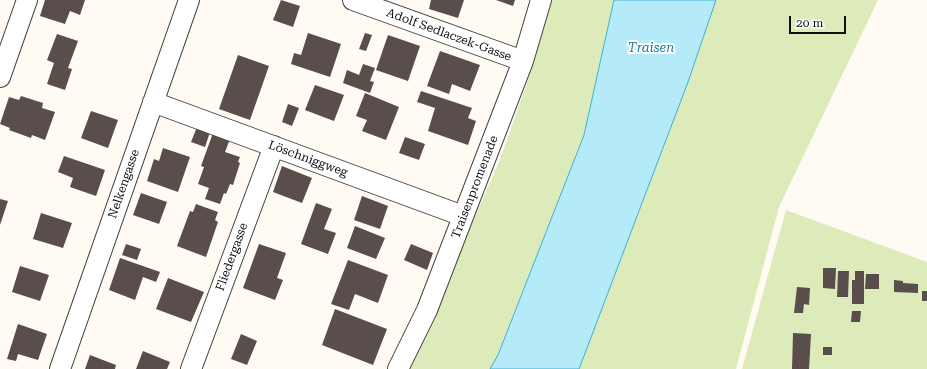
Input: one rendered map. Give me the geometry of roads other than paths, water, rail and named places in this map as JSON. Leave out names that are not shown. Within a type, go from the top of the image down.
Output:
[{"type":"street","points":[[0,77],[27,0]]},
{"type":"street","name":"Nelkengasse","points":[[60,369],[189,0]]},
{"type":"street","name":"Adolf Sedlaczek-Gasse","points":[[353,0],[523,61]]},
{"type":"street","name":"Traisenpromenade","points":[[398,369],[427,310],[523,61],[541,0]]},
{"type":"street","name":"Löschniggweg","points":[[153,102],[463,216]]},
{"type":"street","name":"Fliedergasse","points":[[191,369],[274,146]]},
{"type":"water","name":"Traisen","points":[[614,0],[716,0],[688,82],[579,369],[490,369],[498,355],[584,135]]}]
